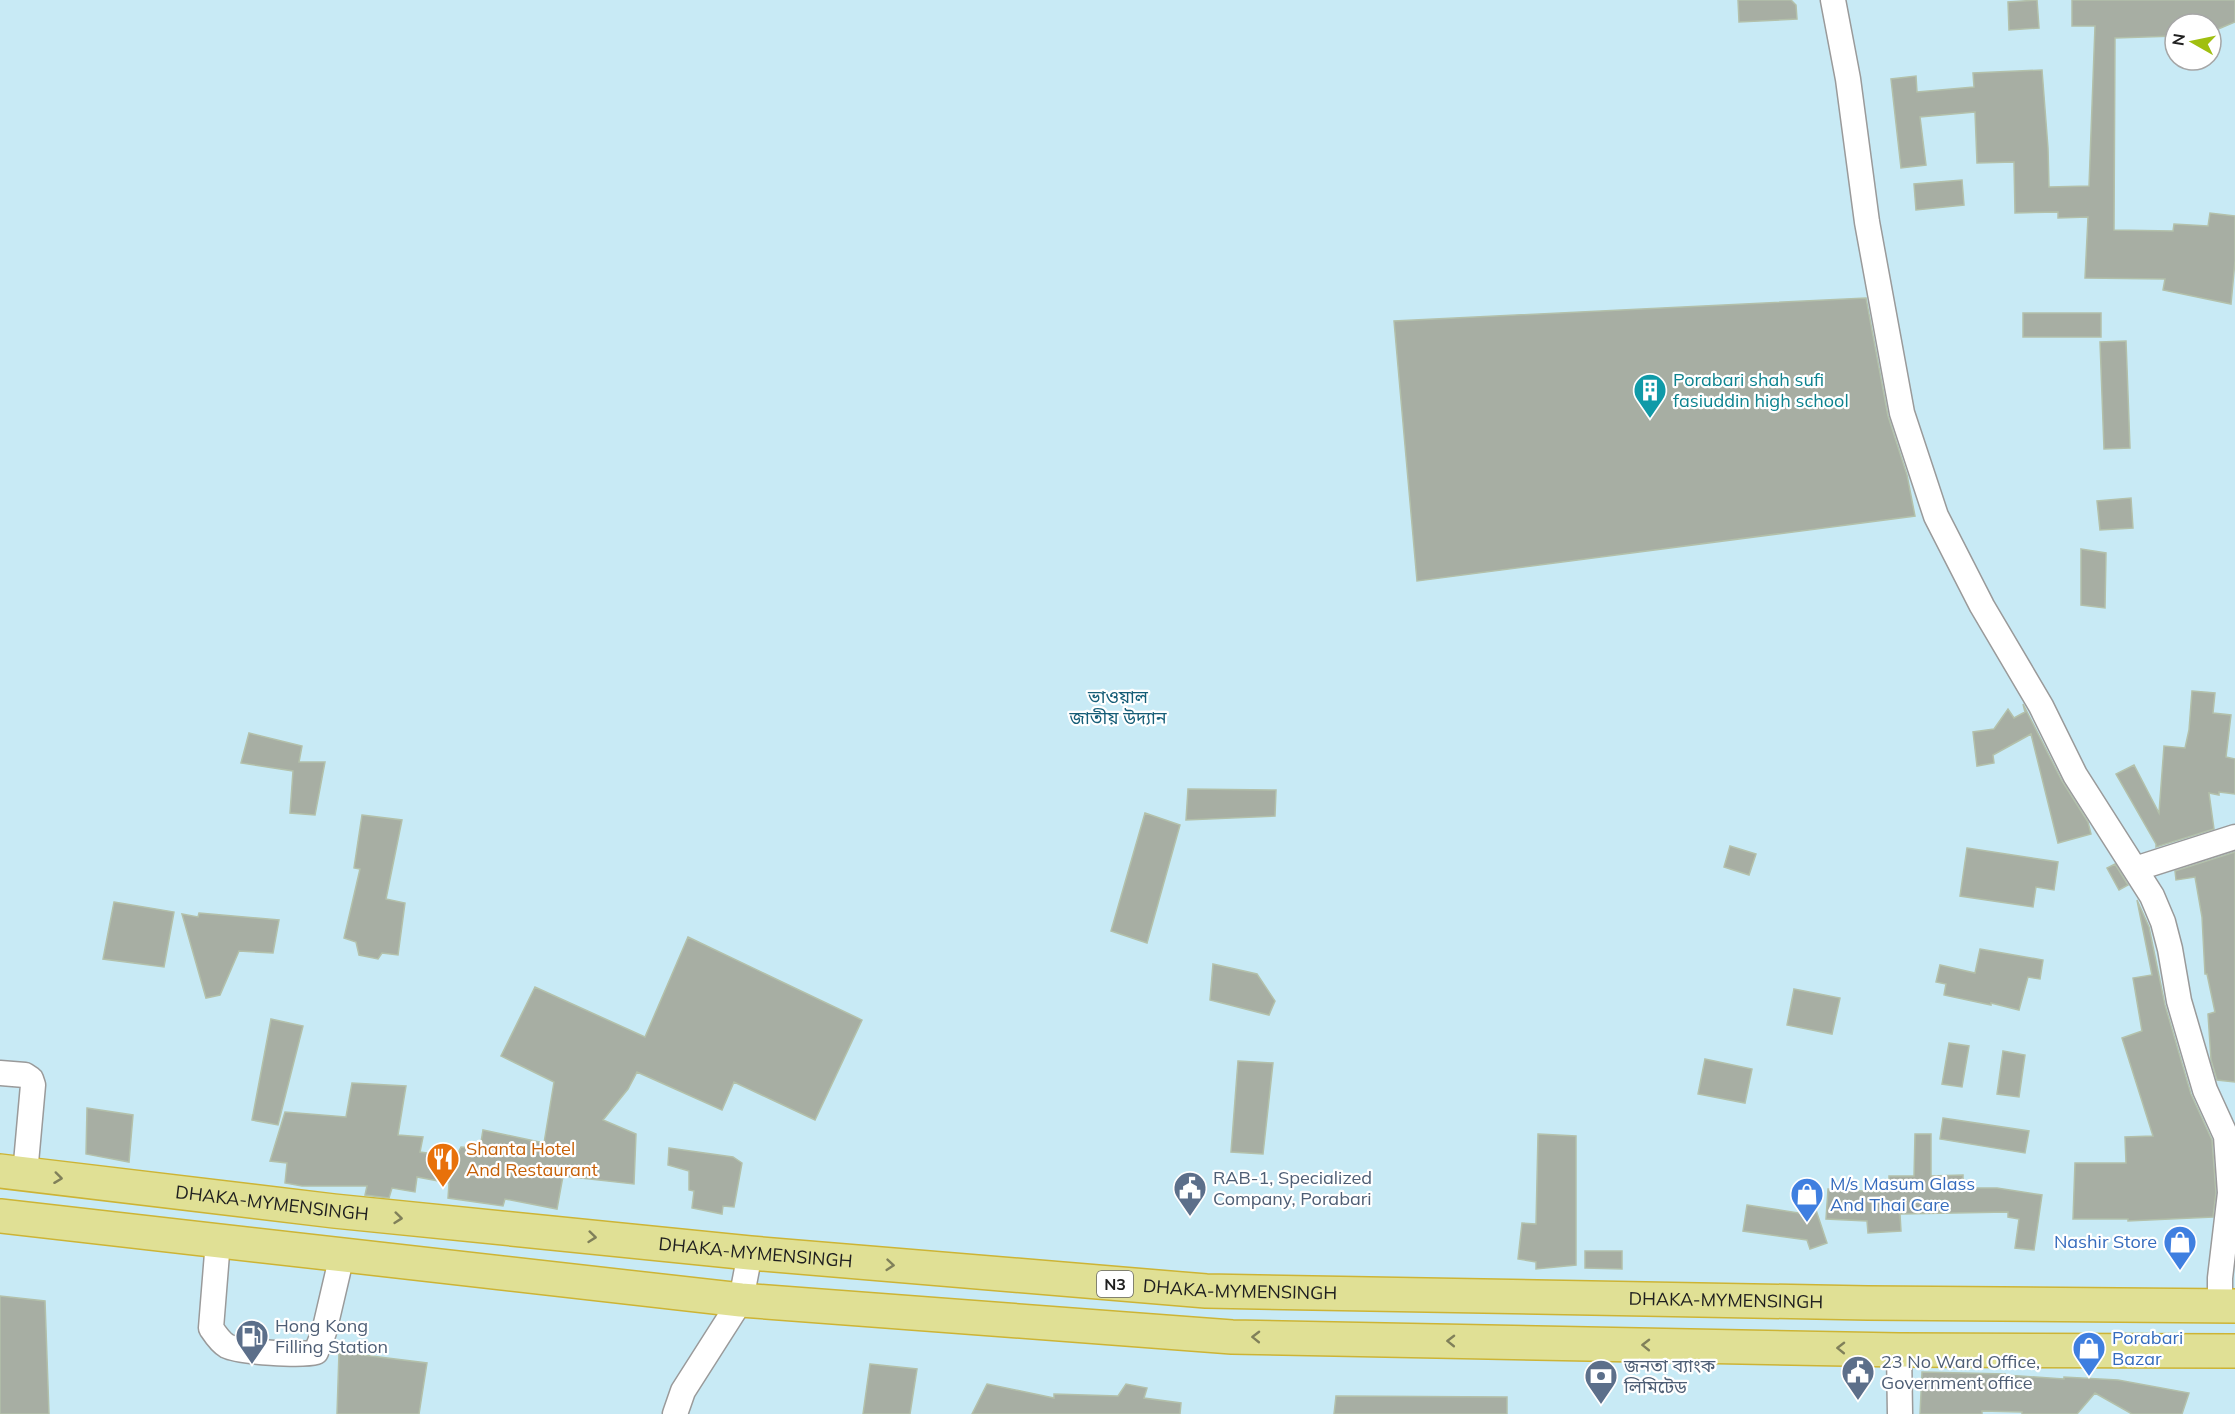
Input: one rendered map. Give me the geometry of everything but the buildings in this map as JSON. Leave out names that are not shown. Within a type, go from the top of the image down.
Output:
[{"type":"highway","name":"DHAKA-MYMENSINGH","points":[[12,1173],[334,1211],[750,1253],[1206,1291],[1856,1303],[2228,1306]]},
{"type":"highway","points":[[0,1216],[741,1300],[1232,1337],[1899,1350],[2235,1351]]},
{"type":"street","points":[[1833,0],[1848,79],[1867,222],[1902,413],[1936,516],[1982,606],[2041,706],[2075,775],[2152,896],[2163,922],[2179,1001],[2205,1090],[2226,1137],[2230,1193],[2220,1278],[2228,1306]]},
{"type":"street","points":[[2134,869],[2235,837]]},
{"type":"street","points":[[0,1073],[25,1075],[32,1079],[33,1085],[12,1173]]},
{"type":"street","points":[[218,1241],[211,1328],[227,1346],[273,1353],[305,1355],[316,1352],[324,1332],[342,1255]]},
{"type":"street","points":[[675,1414],[683,1391],[741,1300],[750,1253]]},
{"type":"street","points":[[1899,1350],[1900,1414]]},
{"type":"green space","name":"ভাওয়াল জাতীয় উদ্যান","points":[[0,0],[2235,0],[2235,1414],[0,1414]]},
{"type":"place","name":"Porabari shah sufi fasiuddin high school","points":[[1650,419]]},
{"type":"place","name":"Shanta Hotel And Restaurant","points":[[443,1188]]},
{"type":"place","name":"RAB-1, Specialized Company, Porabari","points":[[1190,1217]]},
{"type":"place","name":"M/s Masum Glass And Thai Care","points":[[1807,1223]]},
{"type":"place","name":"Nashir Store","points":[[2180,1271]]},
{"type":"place","name":"Hong Kong Filling Station","points":[[252,1365]]},
{"type":"place","name":"Porabari Bazar","points":[[2089,1377]]},
{"type":"place","name":"23 No Ward Office, Government office","points":[[1858,1401]]},
{"type":"place","name":"জনতা ব্যাংক লিমিটেড","points":[[1601,1405]]}]
